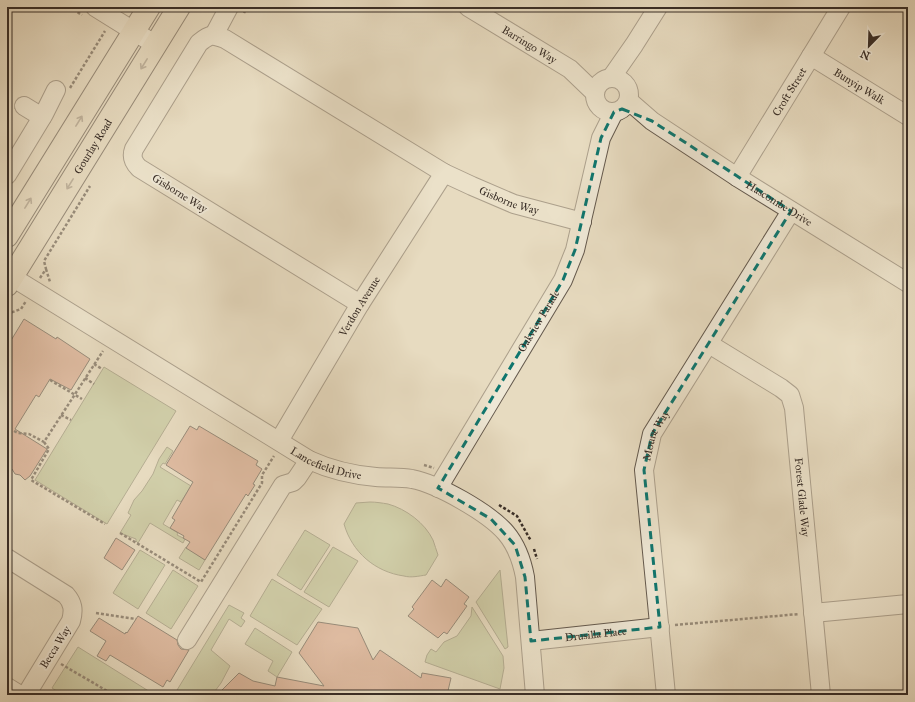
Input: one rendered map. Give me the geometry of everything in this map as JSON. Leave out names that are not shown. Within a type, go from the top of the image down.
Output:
[{"type":"main road","name":"Gourlay Road","points":[[9,279],[179,7]]},
{"type":"main road","points":[[7,236],[134,32],[144,9]]},
{"type":"street","points":[[95,7],[156,45]]},
{"type":"street","name":"Gisborne Way","points":[[214,35],[229,7]]},
{"type":"street","name":"Barringo Way","points":[[468,7],[612,96]]},
{"type":"street","points":[[612,96],[634,45],[658,7]]},
{"type":"street","name":"Croft Street","points":[[737,177],[841,7]]},
{"type":"street","points":[[144,9],[168,26]]},
{"type":"street","name":"Gisborne Way","points":[[360,304],[139,168],[134,163],[132,158],[134,149],[199,44],[207,37],[214,35],[230,42],[444,173],[514,204],[582,222]]},
{"type":"street","name":"Bunyip Walk","points":[[810,56],[908,116]]},
{"type":"street","points":[[7,175],[42,117],[56,90]]},
{"type":"street","name":"Hascombe Drive","points":[[612,96],[791,212],[908,283]]},
{"type":"street","name":"Oakview Parade","points":[[438,488],[563,280],[575,250],[612,96]]},
{"type":"street","points":[[24,106],[42,117]]},
{"type":"street","name":"Verdon Avenue","points":[[276,449],[360,304],[444,173]]},
{"type":"street","name":"Mount Way","points":[[666,695],[667,626],[644,470],[652,434],[791,212]]},
{"type":"street","name":"Lancefield Drive","points":[[9,279],[276,449],[341,472],[357,475],[413,479],[438,488],[491,519],[506,532],[515,545],[522,560],[526,577],[536,695]]},
{"type":"street","name":"Forest Glade Way","points":[[709,344],[790,395],[794,408],[807,613],[820,695]]},
{"type":"street","points":[[187,640],[283,485],[293,482],[309,460]]},
{"type":"street","name":"Becca Way","points":[[7,558],[66,595],[70,600],[73,612],[71,621],[26,695]]},
{"type":"street","points":[[807,613],[908,604]]},
{"type":"street","name":"Drusilla Place","points":[[531,641],[667,626]]},
{"type":"street","points":[[7,687],[20,695]]},
{"type":"path","points":[[44,442],[103,351]]},
{"type":"path","points":[[94,364],[102,369]]},
{"type":"path","points":[[85,378],[94,384]]},
{"type":"path","points":[[50,380],[82,399]]},
{"type":"path","points":[[61,415],[71,420]]},
{"type":"path","points":[[14,431],[29,434],[44,442],[49,449],[31,480],[105,524]]},
{"type":"path","points":[[120,533],[201,582],[262,483],[262,475],[276,449]]},
{"type":"path","points":[[96,613],[136,619]]},
{"type":"path","points":[[667,626],[807,613]]},
{"type":"path","points":[[49,657],[114,695]]},
{"type":"highlighted area","points":[[622,109],[652,121],[791,211],[652,434],[644,470],[660,627],[531,641],[525,577],[515,545],[491,519],[438,488],[563,280],[575,250],[601,138],[614,112]]},
{"type":"green space","points":[[104,367],[176,411],[107,524],[35,480]]},
{"type":"green space","points":[[167,447],[173,451],[165,464],[163,463],[160,467],[191,486],[181,502],[177,500],[163,524],[178,533],[177,535],[185,539],[183,543],[150,523],[138,543],[136,539],[120,533],[131,515],[128,513],[134,500],[153,474],[159,459]]},
{"type":"green space","points":[[370,502],[388,504],[402,509],[420,522],[430,534],[438,555],[426,575],[409,577],[393,574],[374,565],[359,552],[344,524],[356,503]]},
{"type":"green space","points":[[305,530],[330,545],[301,590],[277,575]]},
{"type":"green space","points":[[186,547],[205,560],[199,570],[179,558]]},
{"type":"green space","points":[[333,547],[358,561],[329,607],[304,592]]},
{"type":"green space","points":[[140,550],[165,565],[138,609],[113,593]]},
{"type":"green space","points":[[173,570],[198,586],[171,629],[146,613]]},
{"type":"green space","points":[[500,570],[508,647],[505,649],[476,602]]},
{"type":"green space","points":[[272,579],[322,609],[297,645],[250,616]]},
{"type":"green space","points":[[229,605],[244,613],[241,618],[245,621],[241,627],[229,619],[211,650],[230,666],[221,683],[212,695],[174,695]]},
{"type":"green space","points":[[472,607],[503,656],[504,668],[500,689],[425,662],[431,649],[436,652],[444,642],[457,636],[471,616]]},
{"type":"green space","points":[[255,628],[292,652],[277,677],[268,671],[273,661],[245,644]]},
{"type":"green space","points":[[78,647],[155,695],[63,695],[52,688]]},
{"type":"building","points":[[24,319],[56,339],[57,337],[90,359],[71,390],[50,379],[39,397],[36,395],[15,429],[47,449],[30,476],[25,480],[20,475],[15,474],[12,469],[7,469],[7,347]]},
{"type":"building","points":[[190,426],[197,430],[199,426],[258,461],[256,465],[262,469],[253,484],[255,485],[248,496],[246,494],[205,560],[186,548],[190,542],[183,538],[184,536],[170,528],[175,520],[172,518],[193,482],[166,465]]},
{"type":"building","points":[[116,538],[135,550],[122,570],[104,558]]},
{"type":"building","points":[[446,579],[469,597],[464,604],[467,606],[447,634],[444,632],[438,638],[408,616],[414,609],[412,607],[432,580],[441,587]]},
{"type":"building","points":[[138,616],[177,640],[181,649],[189,650],[170,682],[167,680],[163,687],[110,655],[106,661],[97,656],[106,641],[90,631],[99,618],[125,634]]},
{"type":"building","points":[[318,622],[358,628],[373,660],[380,650],[421,678],[422,673],[451,678],[447,695],[217,695],[239,673],[253,681],[275,686],[277,677],[324,686],[299,653]]}]
